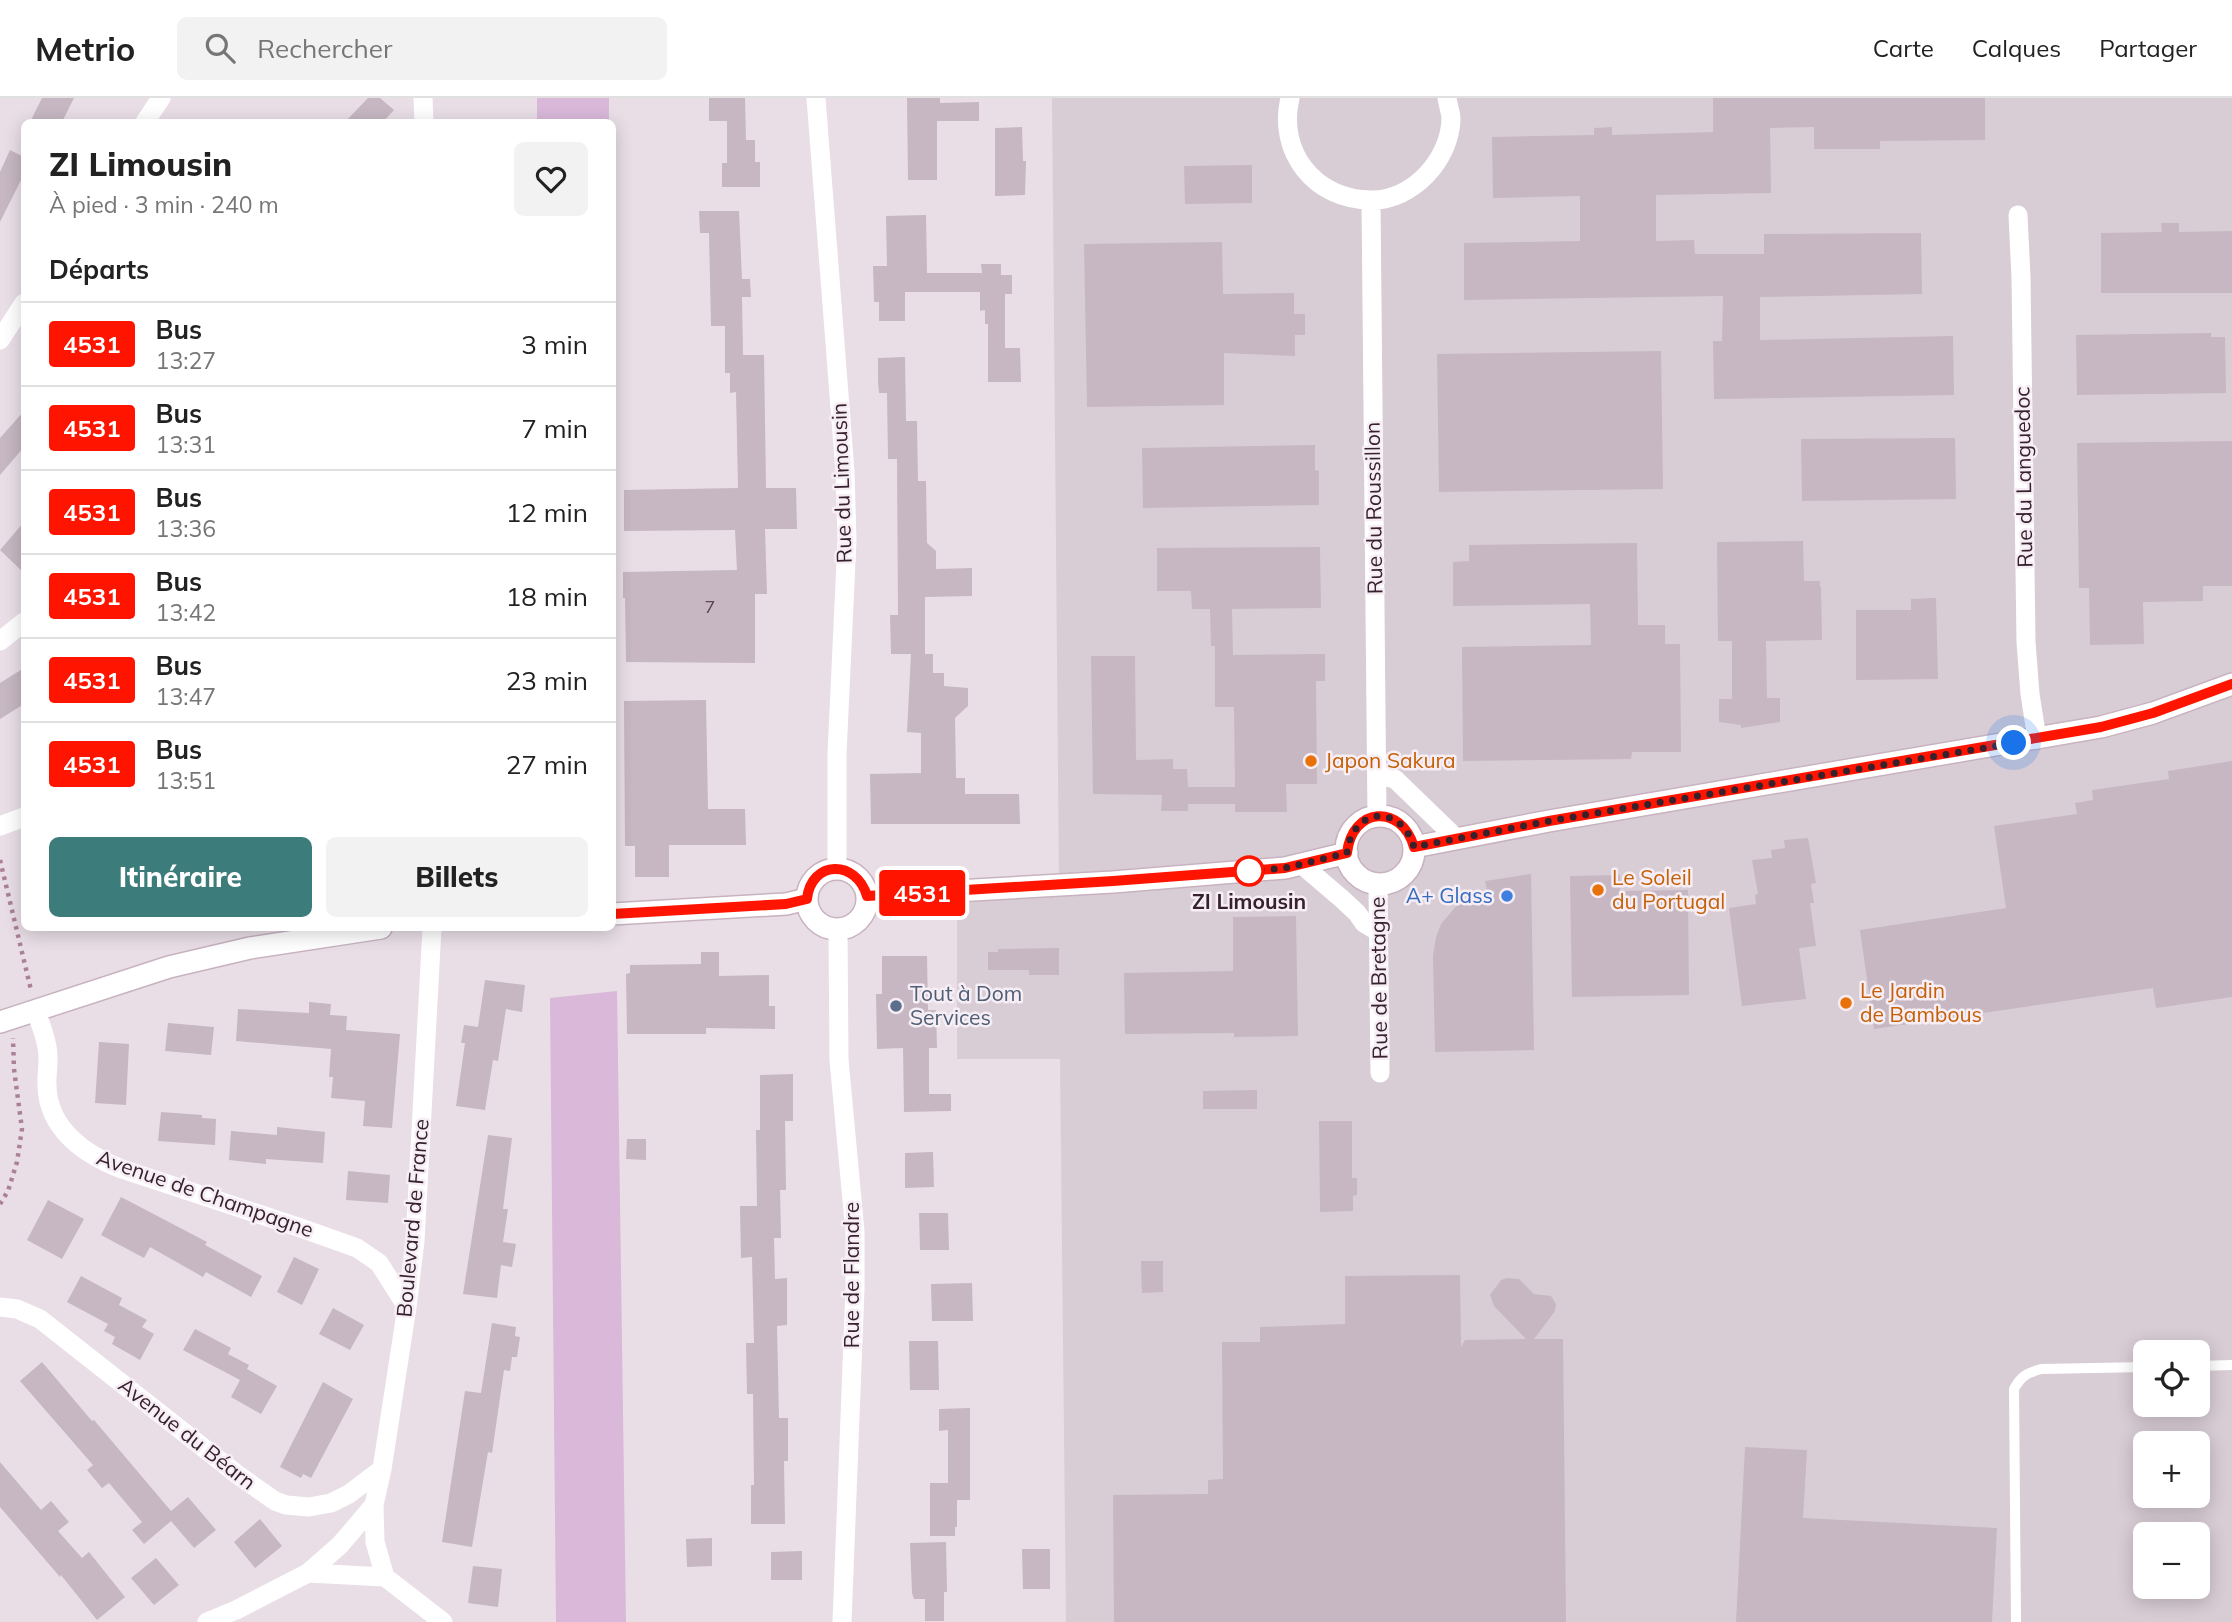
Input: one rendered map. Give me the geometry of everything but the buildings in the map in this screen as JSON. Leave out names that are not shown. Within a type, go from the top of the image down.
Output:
[{"type":"street","points":[[147,119],[161,98]]},
{"type":"street","points":[[423,98],[424,119]]},
{"type":"street","name":"Rue du Limousin","points":[[816,98],[845,472],[847,540],[837,742],[837,869]]},
{"type":"street","points":[[1290,98],[1286,117],[1292,150],[1308,175],[1334,193],[1371,201],[1398,195],[1429,175],[1444,150],[1451,120],[1447,98]]},
{"type":"street","name":"Rue du Roussillon","points":[[1371,201],[1377,816]]},
{"type":"street","name":"Rue du Languedoc","points":[[2018,215],[2026,642],[2037,739]]},
{"type":"street","points":[[0,340],[21,308]]},
{"type":"street","points":[[0,641],[21,624]]},
{"type":"street","points":[[1414,847],[1549,821],[2101,727],[2153,713],[2232,684]]},
{"type":"street","points":[[1378,775],[1395,779],[1456,838]]},
{"type":"street","points":[[1377,816],[1391,817],[1402,824],[1410,834],[1414,847],[1413,861],[1405,874],[1393,882],[1378,884],[1357,874],[1347,853],[1348,840],[1354,828],[1377,816]]},
{"type":"street","points":[[0,826],[21,818]]},
{"type":"street","points":[[867,896],[1285,868],[1347,853]]},
{"type":"street","points":[[1301,864],[1357,913],[1364,923],[1379,932]]},
{"type":"street","points":[[837,869],[853,874],[860,880],[867,896],[862,914],[856,922],[838,929],[828,928],[813,917],[807,899],[810,884],[815,877],[837,869]]},
{"type":"street","name":"Rue de Bretagne","points":[[1378,884],[1380,1073]]},
{"type":"street","points":[[616,914],[786,904],[807,899]]},
{"type":"street","name":"Rue de Flandre","points":[[838,929],[839,1060],[855,1232],[842,1622]]},
{"type":"street","points":[[6,1020],[169,967],[271,944],[360,931]]},
{"type":"street","name":"Boulevard de France","points":[[385,1577],[376,1550],[373,1505],[382,1469],[415,1241],[432,931]]},
{"type":"street","name":"Avenue de Champagne","points":[[36,1011],[47,1048],[47,1088],[50,1103],[62,1129],[80,1147],[122,1169],[357,1248],[379,1263],[407,1307]]},
{"type":"street","name":"Avenue du Béarn","points":[[0,1307],[17,1309],[40,1319],[275,1501],[309,1507],[331,1503],[349,1494],[382,1469]]},
{"type":"street","name":"Boulevard de France","points":[[207,1622],[308,1573],[340,1545],[373,1505]]},
{"type":"street","points":[[308,1573],[385,1577],[443,1622]]},
{"type":"lane","points":[[2210,1366],[2232,1365]]},
{"type":"lane","points":[[2016,1622],[2014,1389],[2026,1374],[2041,1369],[2133,1367]]},
{"type":"path","points":[[0,860],[36,1011]]},
{"type":"path","points":[[0,1204],[8,1191],[22,1129],[6,1020]]},
{"type":"shaded area","points":[[537,98],[609,98],[609,119],[537,119]]},
{"type":"shaded area","points":[[1052,98],[2232,98],[2232,1622],[1066,1622],[1060,1059],[957,1059],[957,894],[1059,886]]},
{"type":"shaded area","points":[[617,991],[626,1622],[556,1622],[550,998]]},
{"type":"bus line","name":"4531","points":[[616,914],[786,904],[807,899],[807,891],[815,877],[837,869],[845,870],[860,880],[867,896],[1285,868],[1347,853],[1348,840],[1354,828],[1377,816],[1391,817],[1402,824],[1410,834],[1414,847],[1549,821],[2101,727],[2153,713],[2232,684]]},
{"type":"place","name":"Japon Sakura","points":[[1311,761]]},
{"type":"place","name":"ZI Limousin","points":[[1249,871]]},
{"type":"place","name":"Le Soleil du Portugal","points":[[1598,890]]},
{"type":"place","name":"A+ Glass","points":[[1507,896]]},
{"type":"place","name":"Le Jardin de Bambous","points":[[1846,1003]]},
{"type":"place","name":"Tout à Dom Services","points":[[896,1006]]},
{"type":"route","points":[[1249,871],[1285,868],[1347,853],[1348,840],[1354,828],[1377,816],[1391,817],[1402,824],[1410,834],[1414,847],[1549,821],[2014,743]]}]
